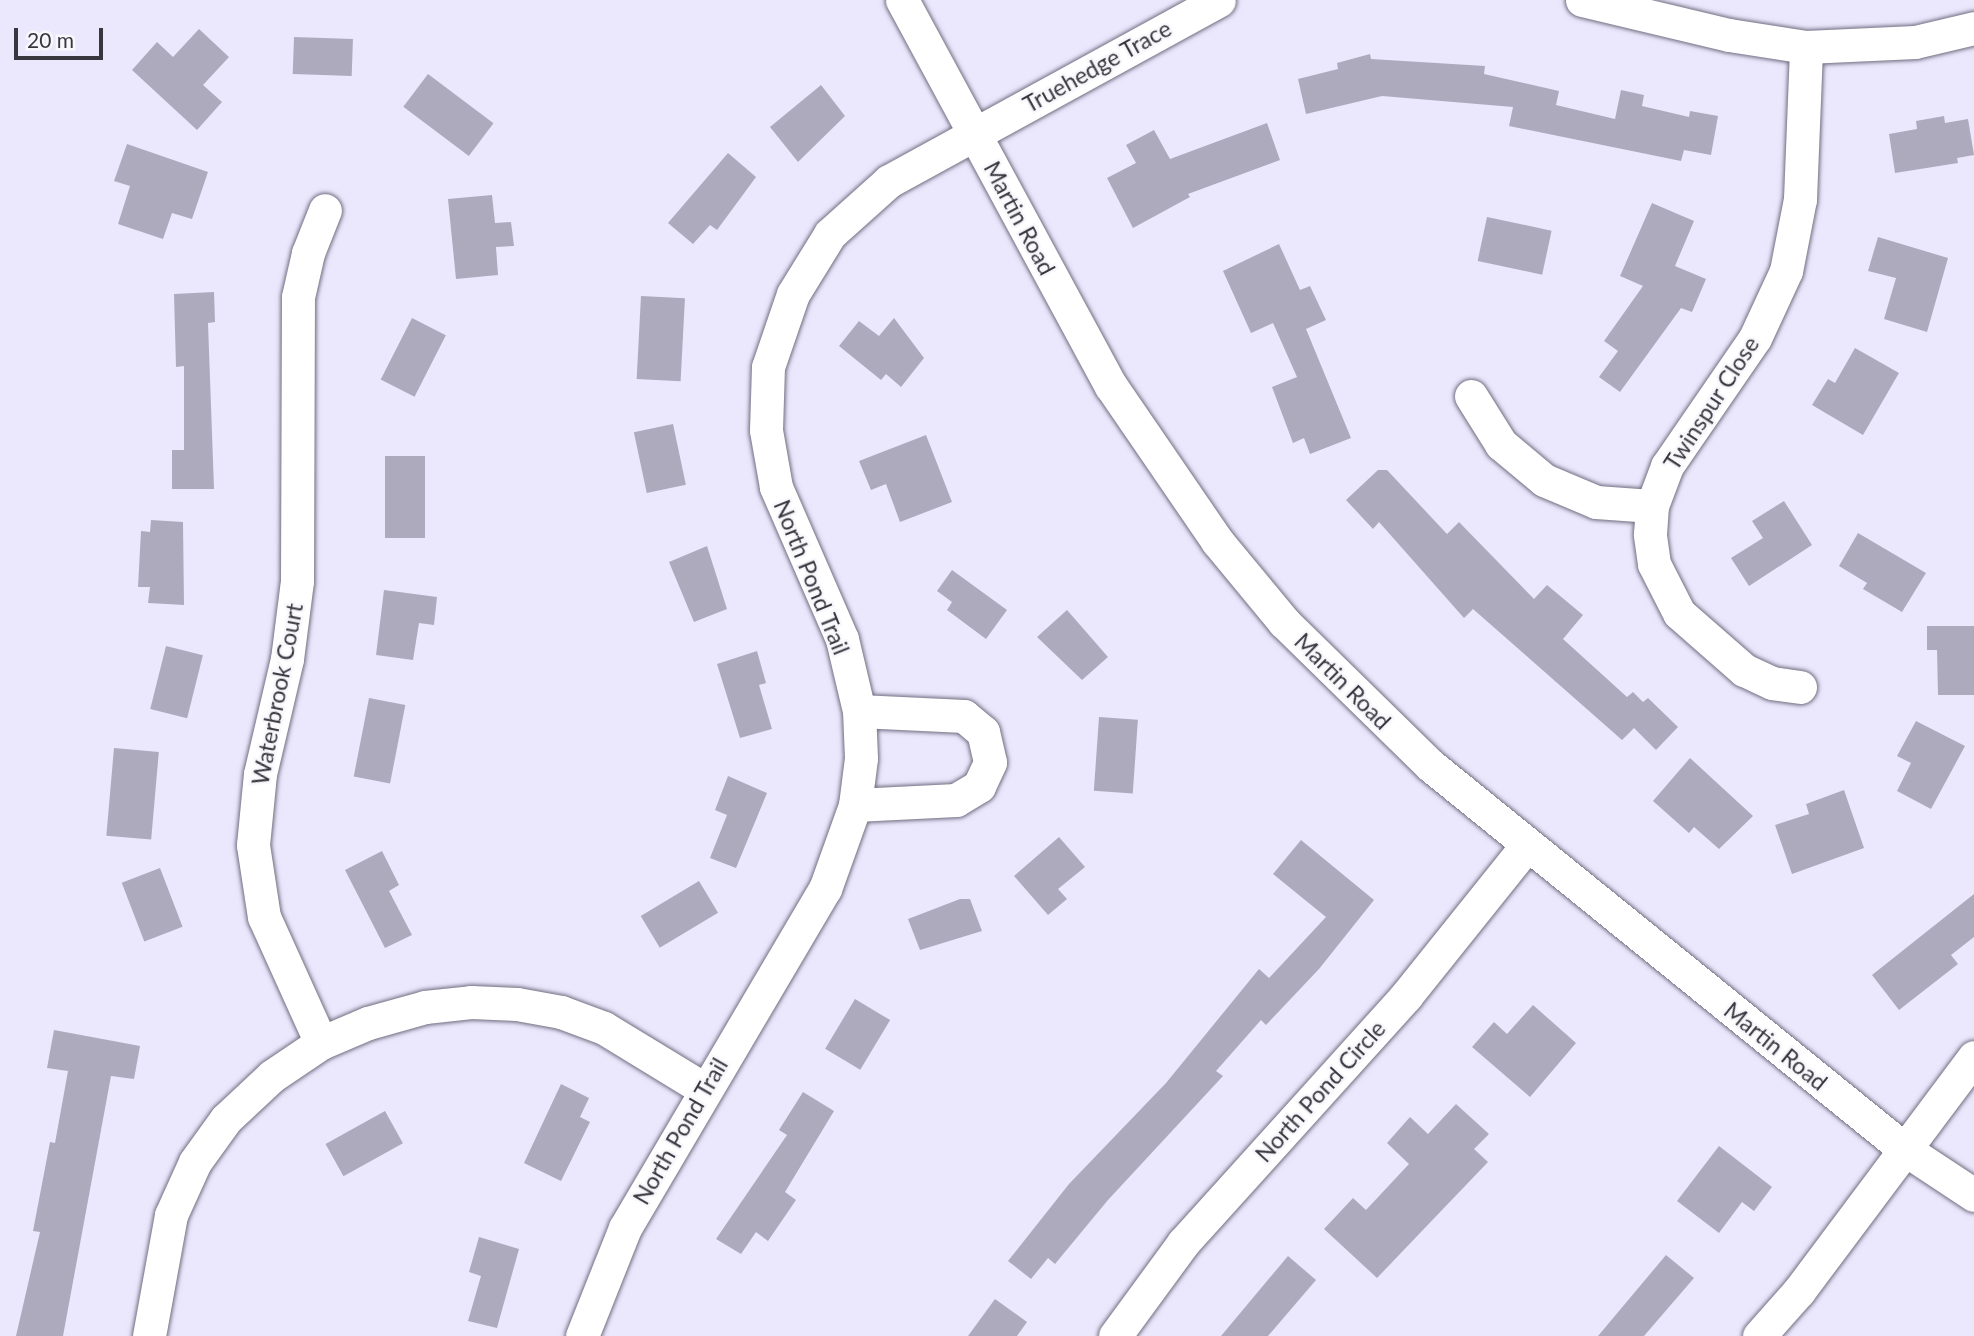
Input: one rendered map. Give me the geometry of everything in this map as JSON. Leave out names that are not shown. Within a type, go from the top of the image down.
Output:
[{"type":"street","name":"Martin Road","points":[[902,0],[1111,386],[1217,541],[1284,622],[1357,698],[1527,845],[1903,1148],[1974,1195]]},
{"type":"street","points":[[1582,0],[1729,36],[1806,47],[1915,42],[1974,28]]},
{"type":"street","name":"Truehedge Trace","points":[[974,133],[1214,1]]},
{"type":"street","name":"Twinspur Close","points":[[1800,687],[1772,683],[1744,670],[1679,613],[1654,564],[1652,506],[1667,466],[1755,338],[1786,271],[1800,199],[1806,47]]},
{"type":"street","name":"North Pond Trail","points":[[582,1336],[625,1228],[704,1089],[825,889],[855,805],[861,758],[859,711],[842,639],[776,487],[766,430],[768,367],[793,294],[830,234],[889,181],[974,133]]},
{"type":"street","name":"Waterbrook Court","points":[[321,1043],[264,918],[253,845],[260,774],[287,659],[298,581],[298,297],[308,253],[325,210]]},
{"type":"street","points":[[1471,396],[1501,444],[1544,480],[1596,502],[1652,506]]},
{"type":"street","points":[[855,805],[956,800],[979,786],[990,762],[984,732],[964,716],[859,711]]},
{"type":"street","name":"North Pond Circle","points":[[1115,1336],[1183,1243],[1406,996],[1527,845]]},
{"type":"street","points":[[149,1336],[171,1215],[195,1162],[235,1110],[272,1076],[321,1043],[368,1023],[425,1007],[471,1002],[517,1004],[561,1012],[604,1028],[704,1089]]},
{"type":"street","points":[[1759,1336],[1799,1291],[1903,1148],[1974,1057]]},
{"type":"building","points":[[199,29],[229,57],[203,85],[222,102],[197,130],[132,70],[157,42],[173,57]]},
{"type":"building","points":[[294,37],[353,39],[352,76],[293,74]]},
{"type":"building","points":[[1370,54],[1371,59],[1485,66],[1484,74],[1559,91],[1556,105],[1615,119],[1621,90],[1644,95],[1642,106],[1689,117],[1690,111],[1718,116],[1711,155],[1684,150],[1681,161],[1509,126],[1513,107],[1382,96],[1306,114],[1298,79],[1338,69],[1337,63]]},
{"type":"building","points":[[428,74],[493,123],[469,156],[403,107]]},
{"type":"building","points":[[821,85],[845,116],[798,162],[770,127]]},
{"type":"building","points":[[1944,116],[1945,123],[1968,119],[1974,155],[1957,158],[1958,163],[1895,173],[1889,134],[1917,129],[1916,121]]},
{"type":"building","points":[[1267,123],[1280,160],[1188,194],[1190,197],[1133,228],[1107,178],[1136,163],[1126,145],[1154,130],[1170,159]]},
{"type":"building","points":[[127,144],[208,172],[192,219],[172,213],[163,239],[118,224],[130,186],[114,181]]},
{"type":"building","points":[[728,153],[756,177],[717,230],[710,225],[693,244],[668,223]]},
{"type":"building","points":[[492,195],[495,223],[511,222],[514,246],[496,247],[498,275],[456,279],[448,199]]},
{"type":"building","points":[[1652,203],[1694,221],[1675,266],[1706,279],[1692,312],[1681,308],[1620,392],[1599,377],[1618,351],[1604,341],[1643,286],[1620,276]]},
{"type":"building","points":[[1487,217],[1552,231],[1542,275],[1478,261]]},
{"type":"building","points":[[1878,237],[1948,258],[1927,332],[1884,319],[1896,278],[1868,271]]},
{"type":"building","points":[[1279,244],[1300,290],[1310,286],[1326,320],[1306,329],[1351,438],[1310,454],[1304,438],[1293,443],[1272,387],[1297,377],[1273,323],[1251,333],[1223,271]]},
{"type":"building","points":[[214,292],[215,322],[208,323],[214,489],[172,489],[172,450],[184,450],[184,366],[176,367],[174,294]]},
{"type":"building","points":[[641,296],[685,298],[681,381],[637,379]]},
{"type":"building","points":[[412,318],[446,335],[415,397],[381,379]]},
{"type":"building","points":[[894,318],[924,358],[901,387],[886,374],[881,380],[839,346],[859,321],[879,336]]},
{"type":"building","points":[[1855,348],[1899,373],[1863,435],[1812,405],[1828,379],[1835,383]]},
{"type":"building","points":[[673,424],[686,485],[647,493],[634,432]]},
{"type":"building","points":[[926,435],[952,502],[900,522],[886,484],[871,490],[859,461]]},
{"type":"building","points":[[385,456],[425,456],[425,538],[385,538]]},
{"type":"building","points":[[1378,470],[1387,470],[1447,534],[1459,522],[1534,599],[1547,585],[1583,615],[1563,639],[1627,697],[1633,692],[1643,702],[1648,698],[1678,727],[1656,750],[1634,728],[1622,740],[1473,609],[1464,618],[1379,522],[1373,529],[1346,500]]},
{"type":"building","points":[[1784,501],[1812,545],[1749,586],[1731,558],[1763,538],[1752,521]]},
{"type":"building","points":[[151,520],[183,522],[184,605],[148,603],[150,587],[138,587],[141,531],[150,532]]},
{"type":"building","points":[[1858,533],[1926,573],[1902,612],[1863,589],[1867,583],[1839,566]]},
{"type":"building","points":[[707,546],[727,609],[694,622],[669,562]]},
{"type":"building","points":[[952,570],[1007,610],[986,639],[947,610],[952,602],[937,591]]},
{"type":"building","points":[[384,590],[437,597],[434,625],[419,623],[413,660],[376,655]]},
{"type":"building","points":[[1067,610],[1108,657],[1082,680],[1037,637]]},
{"type":"building","points":[[1927,626],[1974,626],[1974,695],[1938,695],[1937,650],[1927,650]]},
{"type":"building","points":[[166,646],[203,655],[187,718],[150,709]]},
{"type":"building","points":[[757,651],[766,683],[759,685],[772,729],[740,738],[717,664]]},
{"type":"building","points":[[369,698],[405,705],[390,784],[354,777]]},
{"type":"building","points":[[1099,717],[1138,720],[1133,794],[1094,791]]},
{"type":"building","points":[[1916,721],[1965,746],[1931,809],[1897,791],[1911,763],[1897,756]]},
{"type":"building","points":[[114,748],[159,752],[151,840],[106,836]]},
{"type":"building","points":[[1690,758],[1753,816],[1719,849],[1694,827],[1689,833],[1653,801]]},
{"type":"building","points":[[728,776],[767,793],[736,868],[710,858],[727,815],[715,810]]},
{"type":"building","points":[[1844,790],[1864,848],[1792,874],[1775,825],[1809,814],[1806,804]]},
{"type":"building","points":[[1059,837],[1085,867],[1058,889],[1067,899],[1048,915],[1014,876]]},
{"type":"building","points":[[1301,840],[1374,900],[1319,969],[1266,1025],[1261,1020],[1216,1071],[1223,1076],[1108,1200],[1055,1264],[1048,1258],[1031,1279],[1008,1261],[1069,1184],[1166,1083],[1259,969],[1269,978],[1326,917],[1273,874]]},
{"type":"building","points":[[382,851],[399,885],[389,891],[412,935],[385,948],[345,870]]},
{"type":"building","points":[[160,868],[183,927],[144,942],[122,883]]},
{"type":"building","points":[[699,881],[718,913],[660,948],[641,916]]},
{"type":"building","points":[[1974,894],[1974,937],[1951,955],[1958,964],[1899,1010],[1872,975]]},
{"type":"building","points":[[960,899],[970,899],[982,931],[920,950],[908,919]]},
{"type":"building","points":[[855,999],[890,1020],[860,1070],[825,1049]]},
{"type":"building","points":[[1533,1005],[1576,1043],[1530,1097],[1472,1047],[1494,1022],[1507,1034]]},
{"type":"building","points":[[54,1030],[140,1046],[134,1079],[111,1076],[63,1336],[16,1336],[40,1232],[33,1231],[50,1142],[55,1143],[68,1071],[47,1068]]},
{"type":"building","points":[[561,1084],[589,1098],[580,1117],[590,1122],[561,1181],[524,1163]]},
{"type":"building","points":[[803,1092],[834,1111],[785,1192],[796,1200],[768,1241],[756,1232],[741,1254],[716,1239],[787,1135],[779,1130]]},
{"type":"building","points":[[1456,1104],[1489,1134],[1474,1149],[1488,1162],[1377,1278],[1324,1229],[1353,1198],[1366,1210],[1409,1164],[1387,1143],[1410,1117],[1428,1134]]},
{"type":"building","points":[[385,1111],[403,1143],[343,1176],[326,1144]]},
{"type":"building","points":[[1719,1146],[1772,1187],[1754,1211],[1742,1202],[1719,1233],[1677,1201]]},
{"type":"building","points":[[479,1237],[519,1249],[497,1328],[468,1321],[481,1276],[469,1272]]},
{"type":"building","points":[[1666,1255],[1694,1278],[1644,1336],[1598,1336]]},
{"type":"building","points":[[1288,1256],[1316,1280],[1268,1336],[1221,1336]]},
{"type":"building","points":[[995,1299],[1027,1322],[1017,1336],[968,1336]]}]
